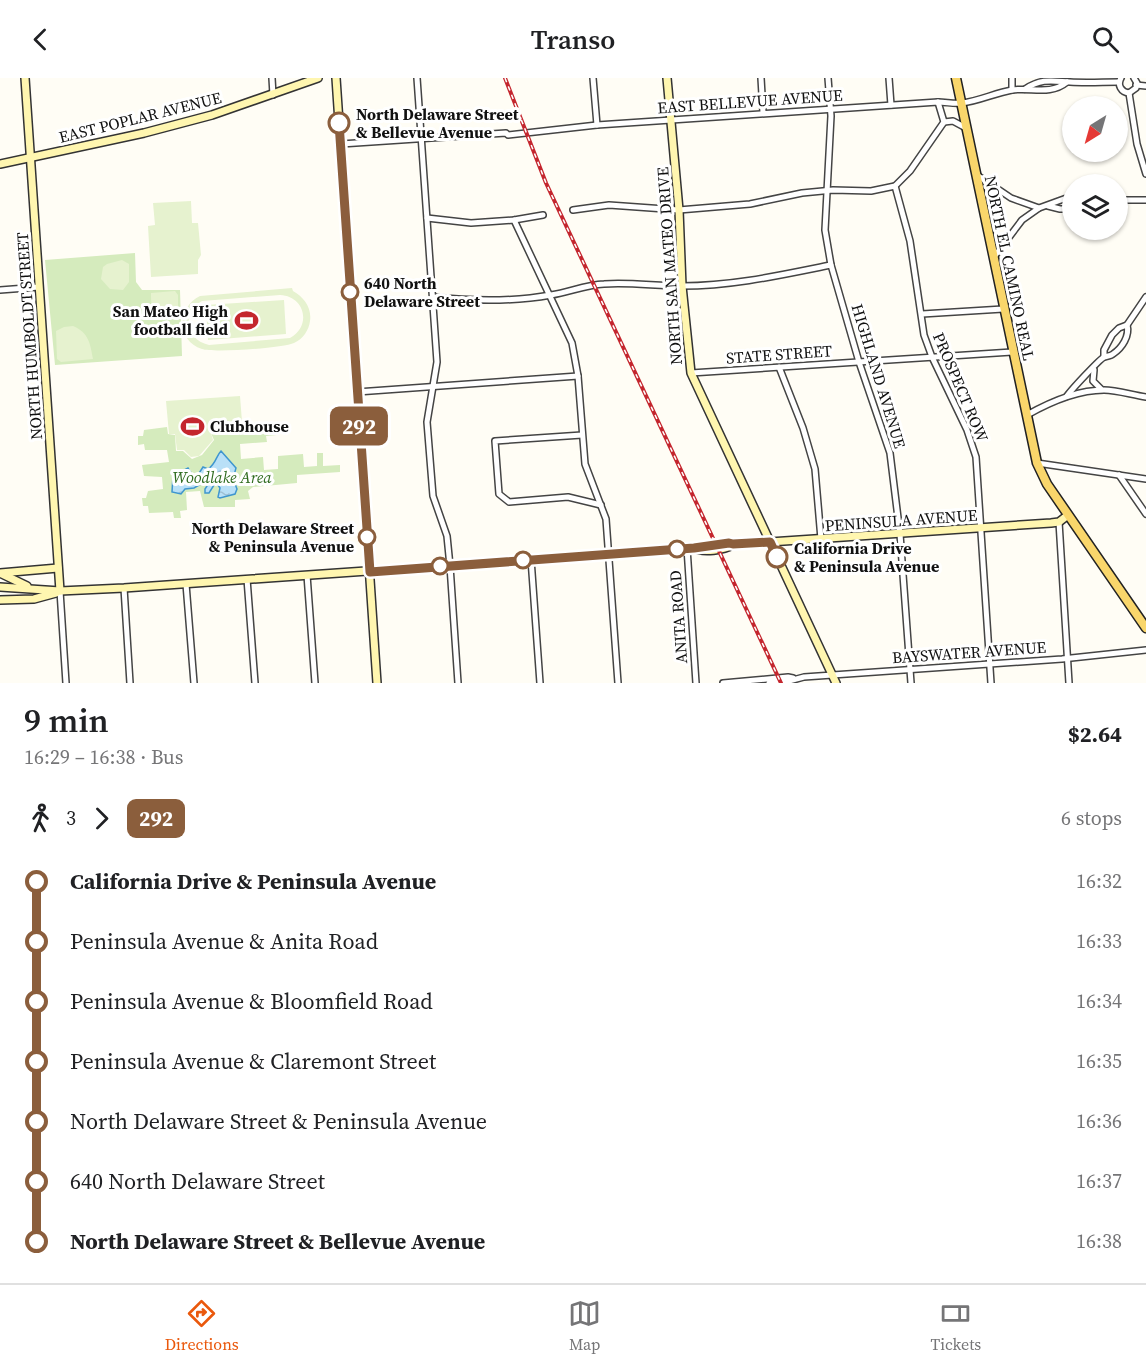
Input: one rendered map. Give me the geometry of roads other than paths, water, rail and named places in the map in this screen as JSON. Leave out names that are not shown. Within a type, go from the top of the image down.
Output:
[{"type":"main road","name":"NORTH HUMBOLDT STREET","points":[[24,78],[60,591]]},
{"type":"main road","name":"EAST POPLAR AVENUE","points":[[0,164],[144,133],[212,115],[318,78]]},
{"type":"main road","points":[[336,78],[377,683]]},
{"type":"main road","name":"NORTH SAN MATEO DRIVE","points":[[667,78],[679,210],[682,286],[691,373],[836,683]]},
{"type":"main road","name":"NORTH EL CAMINO REAL","points":[[956,78],[1025,416],[1037,463],[1047,484],[1146,628]]},
{"type":"main road","points":[[1059,522],[1068,514]]},
{"type":"main road","name":"PENINSULA AVENUE","points":[[0,586],[60,591],[124,588],[690,548],[715,549],[727,548],[733,544],[1059,522]]},
{"type":"main road","points":[[0,574],[58,568]]},
{"type":"main road","points":[[0,574],[29,588]]},
{"type":"main road","name":"PENINSULA AVENUE","points":[[0,600],[34,599],[60,591]]},
{"type":"street","points":[[272,78],[273,94]]},
{"type":"street","points":[[417,78],[437,362],[427,422],[433,496],[447,536],[458,683]]},
{"type":"street","points":[[593,78],[597,125]]},
{"type":"street","points":[[761,78],[763,112]]},
{"type":"street","name":"HIGHLAND AVENUE","points":[[828,78],[830,109],[825,230],[831,265],[859,362],[890,453],[900,534],[911,683]]},
{"type":"street","points":[[889,78],[891,105]]},
{"type":"street","points":[[1012,78],[1012,90]]},
{"type":"street","points":[[1129,93],[1136,85],[1134,78]]},
{"type":"street","points":[[1025,89],[1030,84],[1041,80],[1056,79],[1067,82],[1120,80],[1122,90],[1129,93]]},
{"type":"street","points":[[1025,89],[1043,91],[1054,89],[1067,82]]},
{"type":"street","points":[[1136,85],[1146,87]]},
{"type":"street","name":"EAST BELLEVUE AVENUE","points":[[341,144],[506,133],[508,135],[597,125],[763,112],[938,102],[961,103],[1012,90],[1025,89]]},
{"type":"street","points":[[1129,93],[1137,144],[1146,174]]},
{"type":"street","points":[[938,102],[944,122]]},
{"type":"street","points":[[573,210],[609,205],[679,210],[750,204],[828,190],[871,191],[895,186],[910,171],[944,122],[952,120],[966,128]]},
{"type":"street","points":[[976,174],[1011,198],[1039,208]]},
{"type":"street","name":"PROSPECT ROW","points":[[895,186],[910,241],[924,335],[967,430],[976,457],[991,683]]},
{"type":"street","points":[[993,259],[1022,220],[1039,208],[1062,198]]},
{"type":"street","points":[[1128,200],[1146,200]]},
{"type":"street","points":[[1048,206],[1062,208]]},
{"type":"street","points":[[427,218],[471,223],[543,215]]},
{"type":"street","points":[[514,220],[572,343],[578,376],[585,464],[606,519],[618,683]]},
{"type":"street","points":[[433,297],[471,301],[550,295],[610,284],[682,286],[744,283],[831,265]]},
{"type":"street","points":[[0,290],[39,287]]},
{"type":"street","points":[[1104,357],[1104,350],[1112,335],[1119,328],[1127,325],[1146,297]]},
{"type":"street","points":[[1139,308],[1146,305]]},
{"type":"street","points":[[922,314],[1003,309]]},
{"type":"street","points":[[1067,396],[1071,389],[1104,357],[1114,354],[1124,342],[1129,331],[1127,325]]},
{"type":"street","name":"STATE STREET","points":[[691,373],[1012,352]]},
{"type":"street","points":[[1096,366],[1092,372],[1093,381],[1103,390]]},
{"type":"street","points":[[779,367],[803,428],[815,469],[821,539]]},
{"type":"street","points":[[357,393],[578,376]]},
{"type":"street","points":[[1025,416],[1067,396],[1103,390],[1146,397]]},
{"type":"street","points":[[582,435],[495,441],[499,494],[509,502],[568,497],[602,505]]},
{"type":"street","points":[[1037,463],[1146,479]]},
{"type":"street","points":[[1119,475],[1146,514]]},
{"type":"street","points":[[1059,522],[1069,683]]},
{"type":"street","name":"ANITA ROAD","points":[[690,548],[696,683]]},
{"type":"street","points":[[531,559],[540,683]]},
{"type":"street","points":[[307,575],[315,683]]},
{"type":"street","points":[[247,579],[255,683]]},
{"type":"street","points":[[186,584],[194,683]]},
{"type":"street","points":[[124,588],[130,683]]},
{"type":"street","points":[[60,591],[66,683]]},
{"type":"street","name":"BAYSWATER AVENUE","points":[[723,683],[766,682],[788,677],[1068,659],[1146,650]]},
{"type":"water","points":[[221,451],[236,468],[233,479],[237,489],[235,494],[218,497],[220,488],[218,485],[214,485],[209,493],[205,493],[209,483],[206,481],[194,488],[185,489],[181,494],[172,492],[173,476],[188,468],[196,478],[203,467],[208,469],[213,465]]},
{"type":"railway","points":[[505,78],[546,183],[781,683]]},
{"type":"place","name":"North Delaware Street & Bellevue Avenue","points":[[339,123]]},
{"type":"place","name":"640 North Delaware Street","points":[[350,292]]},
{"type":"place","name":"San Mateo High football field","points":[[246,320]]},
{"type":"place","name":"Clubhouse","points":[[192,426]]},
{"type":"place","name":"North Delaware Street & Peninsula Avenue","points":[[367,537]]},
{"type":"place","name":"California Drive & Peninsula Avenue","points":[[777,557]]},
{"type":"park label","name":"Woodlake Area","points":[[222,477]]}]
